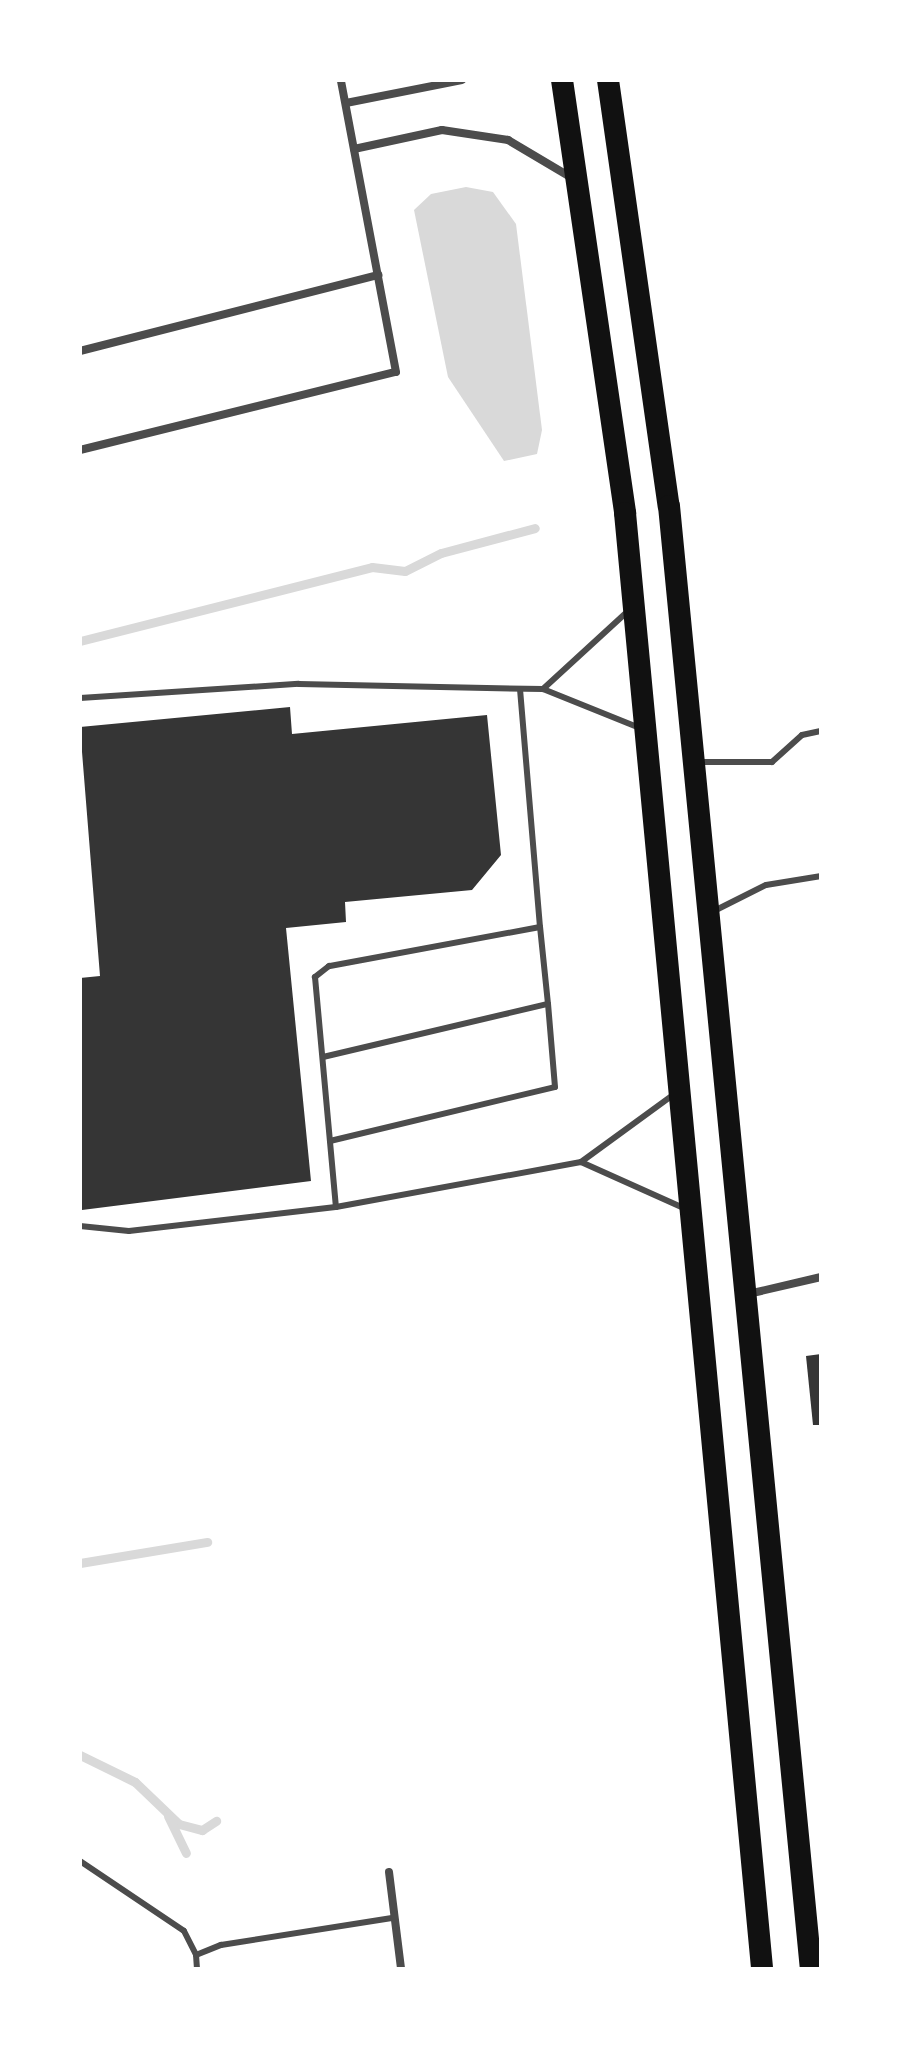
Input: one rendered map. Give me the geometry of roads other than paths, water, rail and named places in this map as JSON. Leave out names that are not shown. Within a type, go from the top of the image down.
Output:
[{"type":"highway","points":[[562,80],[582,184],[634,606],[762,1969]]},
{"type":"highway","points":[[608,80],[657,403],[811,1969]]},
{"type":"street","points":[[80,450],[396,372],[341,80]]},
{"type":"street","points":[[346,103],[462,80]]},
{"type":"street","points":[[354,149],[442,130],[508,140],[582,184]]},
{"type":"street","points":[[80,351],[378,275]]},
{"type":"street","points":[[747,1294],[821,1277]]},
{"type":"street","points":[[389,1872],[392,1918],[401,1969]]},
{"type":"lane","points":[[543,689],[634,606]]},
{"type":"lane","points":[[80,698],[299,684],[543,689],[646,730]]},
{"type":"lane","points":[[330,1141],[555,1087],[520,689]]},
{"type":"lane","points":[[694,762],[772,762],[802,735],[821,731]]},
{"type":"lane","points":[[708,914],[766,885],[821,876]]},
{"type":"lane","points":[[336,1207],[315,977],[329,966],[540,927]]},
{"type":"lane","points":[[323,1057],[548,1004]]},
{"type":"lane","points":[[80,1226],[129,1231],[336,1207],[581,1162],[680,1089]]},
{"type":"lane","points":[[581,1162],[693,1211]]},
{"type":"lane","points":[[80,1861],[184,1931],[196,1955],[197,1969]]},
{"type":"lane","points":[[196,1955],[275,1932],[392,1918]]},
{"type":"waterway","points":[[80,641],[372,567],[405,571],[441,553],[535,528]]},
{"type":"waterway","points":[[80,1563],[207,1542]]},
{"type":"waterway","points":[[80,1755],[135,1782],[179,1824],[202,1830],[216,1821]]},
{"type":"waterway","points":[[168,1816],[186,1853]]}]
